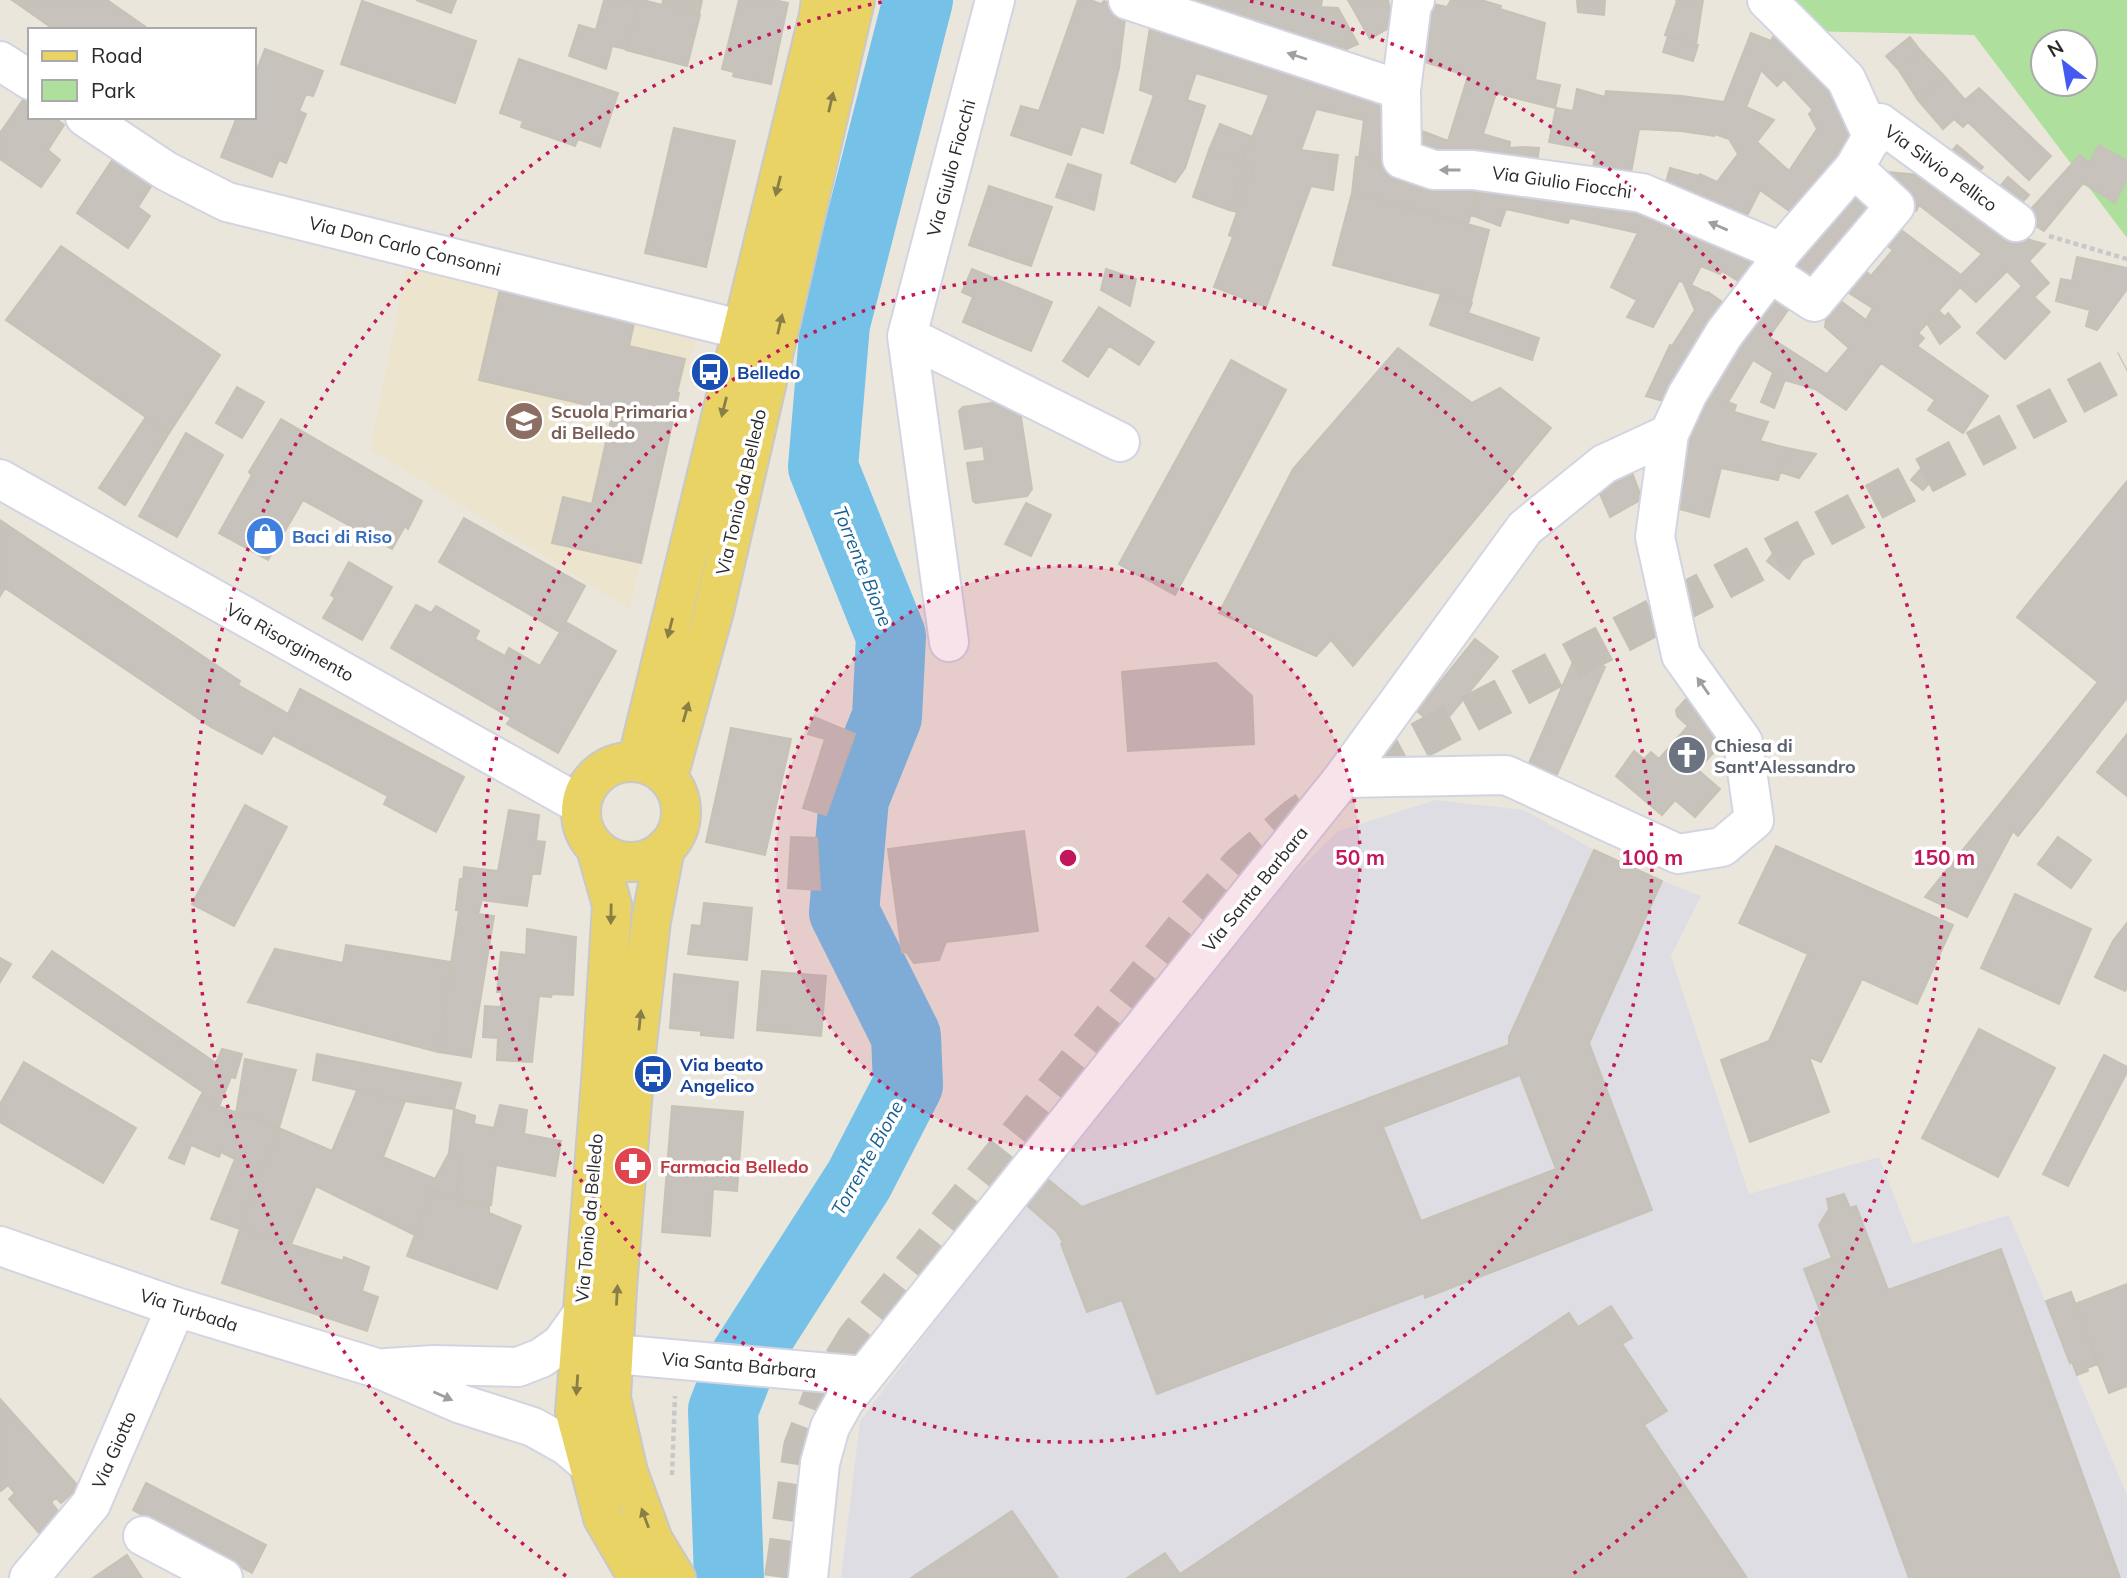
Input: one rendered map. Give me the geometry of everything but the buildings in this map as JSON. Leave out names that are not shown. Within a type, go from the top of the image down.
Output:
[{"type":"main road","name":"Via Tonio da Belledo","points":[[652,770],[743,330],[821,0]]},
{"type":"main road","name":"Via Tonio da Belledo","points":[[652,770],[714,611],[855,0]]},
{"type":"main road","points":[[622,763],[652,770],[677,792],[681,809],[679,826],[672,841],[660,853],[644,860],[627,862],[610,858],[596,848],[581,821],[585,790],[594,777],[607,768],[622,763]]},
{"type":"main road","name":"Via Tonio da Belledo","points":[[596,848],[612,905],[575,1412],[603,1518],[638,1578]]},
{"type":"main road","name":"Via Tonio da Belledo","points":[[665,848],[650,921],[636,1052],[611,1398],[628,1472],[653,1540],[676,1578]]},
{"type":"street","name":"Via Giulio Fiocchi","points":[[949,642],[908,336],[995,0]]},
{"type":"street","points":[[1128,0],[1401,90]]},
{"type":"street","name":"Via Giulio Fiocchi","points":[[1415,0],[1412,3],[1401,90],[1402,159],[1434,170],[1473,170],[1642,193],[1775,263]]},
{"type":"street","name":"Via Silvio Pellico","points":[[1767,0],[1846,79],[1864,153],[1895,206],[1814,302],[1775,263]]},
{"type":"street","points":[[0,61],[28,79]]},
{"type":"street","name":"Via Don Carlo Consonni","points":[[88,119],[166,171],[227,202],[743,330]]},
{"type":"street","name":"Via Silvio Pellico","points":[[1864,153],[1880,123],[2016,222]]},
{"type":"street","points":[[1343,778],[1506,775],[1678,854],[1721,847],[1754,820],[1742,742],[1681,655],[1655,537],[1669,434],[1687,395],[1724,334],[1775,263],[1864,153]]},
{"type":"street","points":[[908,336],[1120,442]]},
{"type":"street","name":"Via Santa Barbara","points":[[808,1578],[820,1463],[830,1427],[845,1400],[1343,778],[1525,528],[1604,464],[1669,434]]},
{"type":"street","name":"Via Risorgimento","points":[[0,479],[581,805]]},
{"type":"street","name":"Via Turbada","points":[[0,1246],[176,1307],[380,1369],[461,1405],[533,1427],[567,1446],[588,1464]]},
{"type":"street","name":"Via Giotto","points":[[29,1578],[91,1504],[176,1307]]},
{"type":"street","name":"Via Turbada","points":[[380,1369],[434,1365],[518,1367],[541,1358],[561,1344],[581,1316]]},
{"type":"street","name":"Via Santa Barbara","points":[[614,1354],[864,1376]]},
{"type":"street","points":[[143,1536],[223,1578]]},
{"type":"street","points":[[615,1540],[616,1578]]},
{"type":"path","points":[[2016,222],[2063,242],[2127,259]]},
{"type":"path","points":[[672,1477],[692,1361]]},
{"type":"shaded area","name":"Scuola Primaria di Belledo","points":[[408,261],[699,333],[679,393],[630,609],[370,449]]},
{"type":"shaded area","points":[[1435,800],[1524,810],[1594,850],[1701,896],[1671,956],[1749,1194],[1879,1157],[1913,1244],[2009,1215],[2127,1495],[2127,1578],[841,1578],[860,1421],[1024,1203],[1286,882],[1338,831]]},
{"type":"green space","points":[[1787,0],[2127,0],[2127,238],[1974,35],[1805,31]]},
{"type":"waterway","name":"Torrente Bione","points":[[729,1578],[723,1410],[741,1364],[859,1180],[908,1085],[906,1036],[844,912],[854,799],[887,717],[891,636],[823,467],[835,324],[918,0]]},
{"type":"tunnel","points":[[783,1578],[802,1447],[824,1390],[856,1338],[1184,928],[1241,864],[1297,816],[1380,761],[2127,369]]},
{"type":"place","name":"Belledo","points":[[710,372]]},
{"type":"place","name":"Scuola Primaria di Belledo","points":[[524,421]]},
{"type":"place","name":"Baci di Riso","points":[[265,536]]},
{"type":"place","name":"Chiesa di Sant'Alessandro","points":[[1687,755]]},
{"type":"place","name":"Via beato Angelico","points":[[653,1074]]},
{"type":"place","name":"Farmacia Belledo","points":[[633,1166]]}]
